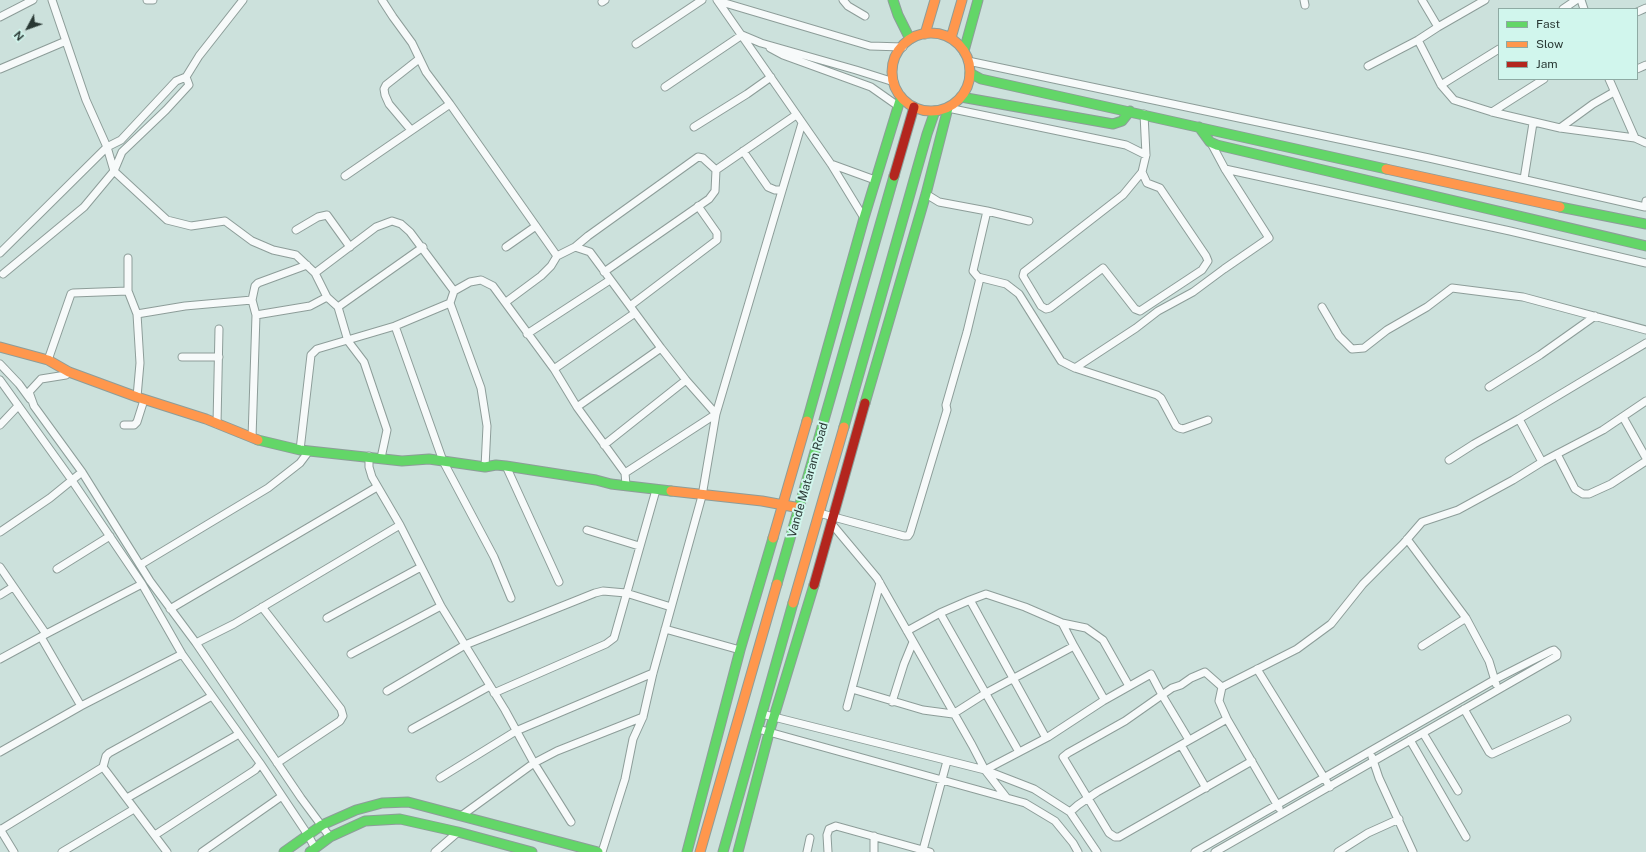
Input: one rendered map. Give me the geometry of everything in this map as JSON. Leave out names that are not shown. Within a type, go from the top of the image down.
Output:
[{"type":"street","points":[[0,17],[33,0]]},
{"type":"street","points":[[52,0],[86,100],[107,147],[114,171],[167,220],[191,226],[225,221],[252,241],[273,250],[296,254],[315,273],[327,297],[338,307],[348,341],[364,362],[388,430],[381,458]]},
{"type":"street","points":[[147,0],[152,0]]},
{"type":"street","points":[[2,249],[107,147],[121,140],[176,80],[186,77],[199,56],[243,0]]},
{"type":"street","points":[[382,0],[412,43],[426,72],[557,256]]},
{"type":"street","points":[[636,44],[702,0]]},
{"type":"street","points":[[718,0],[870,46],[902,47]]},
{"type":"street","points":[[718,0],[831,164],[864,218]]},
{"type":"street","points":[[844,0],[848,6],[865,16]]},
{"type":"street","points":[[893,0],[898,15],[910,39]]},
{"type":"street","points":[[951,38],[962,0]]},
{"type":"street","points":[[964,51],[978,0]]},
{"type":"street","points":[[1422,0],[1438,27]]},
{"type":"street","points":[[1368,66],[1418,40],[1485,0]]},
{"type":"street","points":[[1564,8],[1576,0]]},
{"type":"street","points":[[925,34],[934,1]]},
{"type":"street","points":[[738,852],[769,733],[829,534],[926,194],[948,108],[961,97],[966,90],[970,79],[968,61],[964,51],[951,38],[938,34],[925,34],[910,39],[899,51],[893,66],[894,82],[901,97],[914,107],[924,111],[935,111],[948,108],[1126,144],[1146,155]]},
{"type":"street","points":[[742,35],[783,55],[871,86],[898,106]]},
{"type":"street","points":[[665,87],[742,35]]},
{"type":"street","points":[[1418,40],[1441,85],[1454,100],[1533,123],[1635,138],[1646,143]]},
{"type":"street","points":[[0,69],[66,41]]},
{"type":"street","points":[[761,43],[894,82]]},
{"type":"street","points":[[1441,85],[1498,51]]},
{"type":"street","points":[[411,130],[389,104],[384,89],[386,85],[419,59]]},
{"type":"street","points":[[968,61],[1646,205]]},
{"type":"street","points":[[970,73],[981,79],[1144,114],[1491,193],[1646,224]]},
{"type":"street","points":[[3,274],[84,207],[114,171],[122,152],[166,110],[189,85],[186,77]]},
{"type":"street","points":[[694,127],[771,77]]},
{"type":"street","points":[[1492,112],[1542,80]]},
{"type":"street","points":[[1610,80],[1614,92],[1635,138]]},
{"type":"street","points":[[1560,128],[1593,104],[1614,92]]},
{"type":"street","points":[[687,852],[740,650],[784,504],[875,180],[901,97]]},
{"type":"street","points":[[961,97],[1113,124],[1122,121],[1130,111]]},
{"type":"street","points":[[345,176],[450,104]]},
{"type":"street","name":"Vande Mataram Road","points":[[700,852],[914,107]]},
{"type":"street","name":"Vande Mataram Road","points":[[723,852],[935,111]]},
{"type":"street","points":[[716,170],[796,114]]},
{"type":"street","points":[[1142,172],[1147,183],[1160,188],[1206,256],[1208,261],[1202,270],[1140,311],[1135,309],[1103,268],[1050,308],[1046,309],[1041,306],[1023,276],[1024,272],[1123,195],[1142,172],[1146,155],[1144,114]]},
{"type":"street","points":[[602,852],[625,779],[632,739],[643,717],[653,673],[702,496],[716,414],[802,123]]},
{"type":"street","points":[[1524,180],[1533,123]]},
{"type":"street","points":[[1074,368],[1136,328],[1158,311],[1193,292],[1224,268],[1269,238],[1225,169],[1210,142],[1199,127]]},
{"type":"street","points":[[1209,129],[1210,142]]},
{"type":"street","points":[[1210,142],[1646,246]]},
{"type":"street","points":[[743,151],[768,187],[775,190],[782,190]]},
{"type":"street","points":[[506,302],[541,276],[551,266],[557,256],[575,247],[698,157],[703,158],[716,170],[716,191],[709,199],[604,272]]},
{"type":"street","points":[[831,164],[875,180]]},
{"type":"street","points":[[1225,169],[1510,231],[1646,263]]},
{"type":"street","points":[[926,194],[939,202],[987,211],[1029,222]]},
{"type":"street","points":[[630,306],[717,240],[717,233],[698,206]]},
{"type":"street","points":[[987,211],[973,271],[980,278],[1006,284],[1019,294],[1061,361],[1074,368],[1157,395],[1161,398],[1176,426],[1179,428],[1182,429],[1208,420]]},
{"type":"street","points":[[296,230],[318,217],[327,215],[350,247]]},
{"type":"street","points":[[315,273],[376,227],[392,221],[401,224],[423,246],[454,291]]},
{"type":"street","points":[[506,247],[536,226]]},
{"type":"street","points":[[338,307],[423,246]]},
{"type":"street","points":[[575,247],[590,252],[661,348],[686,380],[716,414]]},
{"type":"street","points":[[124,425],[134,425],[137,422],[141,398],[137,314],[128,291],[128,258]]},
{"type":"street","points":[[252,438],[256,315],[252,300],[255,286],[258,283],[308,265]]},
{"type":"street","points":[[819,513],[832,520],[908,536],[947,410],[946,405],[968,332],[980,278]]},
{"type":"street","points":[[484,467],[487,426],[481,388],[450,303],[454,291],[470,282],[481,280],[493,286],[554,369],[577,407],[625,473],[626,485]]},
{"type":"street","points":[[528,334],[610,280]]},
{"type":"street","points":[[1322,307],[1340,336],[1352,348],[1364,348],[1387,330],[1427,307],[1452,288],[1523,297],[1646,330]]},
{"type":"street","points":[[48,360],[71,294],[128,291]]},
{"type":"street","points":[[256,315],[310,306],[327,297]]},
{"type":"street","points":[[137,314],[185,306],[252,300]]},
{"type":"street","points":[[140,565],[268,488],[300,463],[305,450],[311,355],[317,349],[395,326],[450,303]]},
{"type":"street","points":[[554,369],[635,313]]},
{"type":"street","points":[[1489,387],[1540,355],[1596,316]]},
{"type":"street","points":[[395,326],[443,461],[494,557],[511,598]]},
{"type":"street","points":[[217,424],[220,329]]},
{"type":"street","points":[[1449,460],[1646,343]]},
{"type":"street","points":[[0,347],[48,360],[69,372],[217,424],[252,438],[305,450],[369,456],[402,461],[429,459],[484,467],[496,465],[506,466],[596,480],[611,484],[702,496],[784,504],[800,508]]},
{"type":"street","points":[[577,407],[661,348]]},
{"type":"street","points":[[182,357],[219,357]]},
{"type":"street","points":[[0,364],[19,384],[82,472],[140,565],[170,609],[196,643],[277,763],[330,837]]},
{"type":"street","points":[[34,406],[29,392],[41,379],[66,375],[69,372]]},
{"type":"street","points":[[0,380],[142,584],[182,654],[308,835],[312,850],[330,837],[365,821],[389,819],[411,821],[532,852]]},
{"type":"street","points":[[604,445],[686,380]]},
{"type":"street","points":[[1222,687],[1297,649],[1332,624],[1363,584],[1422,522],[1458,510],[1513,480],[1542,462],[1603,430],[1646,401]]},
{"type":"street","points":[[0,425],[18,406]]},
{"type":"street","points":[[625,473],[716,414]]},
{"type":"street","points":[[1557,454],[1575,489],[1583,494],[1589,494],[1611,484],[1646,460],[1623,417]]},
{"type":"street","points":[[1519,419],[1542,462]]},
{"type":"street","points":[[369,456],[369,467],[377,487],[400,525],[440,606],[490,686],[534,763],[571,822]]},
{"type":"street","points":[[506,466],[559,582]]},
{"type":"street","points":[[0,532],[50,498],[82,472]]},
{"type":"street","points":[[170,609],[377,487]]},
{"type":"street","points":[[494,693],[606,644],[614,638],[656,490]]},
{"type":"street","points":[[832,520],[880,583],[953,714],[972,745],[984,770],[1007,798]]},
{"type":"street","points":[[196,643],[234,624],[400,525]]},
{"type":"street","points":[[587,530],[639,546]]},
{"type":"street","points":[[57,569],[110,536]]},
{"type":"street","points":[[1407,539],[1466,618],[1489,661],[1494,680],[1499,689]]},
{"type":"street","points":[[327,618],[421,566]]},
{"type":"street","points":[[0,567],[44,636],[80,706]]},
{"type":"street","points":[[847,707],[880,583]]},
{"type":"street","points":[[0,659],[142,584]]},
{"type":"street","points":[[0,595],[13,587]]},
{"type":"street","points":[[387,691],[465,645],[595,593],[603,591],[626,593],[671,607]]},
{"type":"street","points":[[907,631],[940,613],[986,594],[1025,606],[1062,623],[1086,628],[1104,640],[1129,686]]},
{"type":"street","points":[[970,600],[1046,738]]},
{"type":"street","points":[[351,654],[440,606]]},
{"type":"street","points":[[262,607],[341,709],[344,716],[340,721],[277,763]]},
{"type":"street","points":[[940,613],[1019,752]]},
{"type":"street","points":[[1422,646],[1466,618]]},
{"type":"street","points":[[1062,623],[1104,700]]},
{"type":"street","points":[[665,630],[740,650]]},
{"type":"street","points":[[892,702],[913,642]]},
{"type":"street","points":[[852,689],[923,710],[953,714],[1014,678],[1074,646]]},
{"type":"street","points":[[1196,852],[1494,680],[1551,651],[1554,650],[1557,653],[1557,656],[1410,740],[1330,788],[1215,852]]},
{"type":"street","points":[[0,752],[80,706],[182,654]]},
{"type":"street","points":[[1257,669],[1330,788]]},
{"type":"street","points":[[1222,687],[1205,672],[1191,678],[1181,685],[1172,688],[1125,722],[1068,753],[1063,758],[1089,797],[1110,833],[1115,837],[1119,837],[1252,761]]},
{"type":"street","points":[[440,778],[516,731],[653,673]]},
{"type":"street","points":[[984,770],[1046,738],[1104,700],[1151,674],[1189,740]]},
{"type":"street","points":[[412,730],[490,686]]},
{"type":"street","points":[[1222,687],[1219,701],[1227,719],[1281,814]]},
{"type":"street","points":[[14,852],[0,830],[103,767],[106,756],[109,753],[212,696]]},
{"type":"street","points":[[1464,709],[1489,752],[1492,754],[1567,719]]},
{"type":"street","points":[[762,714],[984,770],[1034,789],[1070,812],[1097,852]]},
{"type":"street","points":[[461,816],[534,763],[557,751],[643,717]]},
{"type":"street","points":[[1070,812],[1089,797],[1227,719]]},
{"type":"street","points":[[758,729],[1026,803],[1055,821],[1073,843],[1078,852]]},
{"type":"street","points":[[1423,733],[1458,791]]},
{"type":"street","points":[[127,798],[239,734]]},
{"type":"street","points":[[1410,740],[1466,837]]},
{"type":"street","points":[[1181,745],[1206,788]]},
{"type":"street","points":[[1369,752],[1374,761],[1379,778],[1413,852]]},
{"type":"street","points":[[828,852],[827,835],[829,829],[836,826],[927,851],[947,761]]},
{"type":"street","points":[[155,835],[255,770],[260,764]]},
{"type":"street","points":[[103,767],[166,850],[157,852]]},
{"type":"street","points":[[202,852],[282,796]]},
{"type":"street","points":[[284,852],[322,825],[356,810],[382,803],[408,802],[598,852]]},
{"type":"street","points":[[62,852],[134,809]]},
{"type":"street","points":[[1338,852],[1368,833],[1399,819]]},
{"type":"street","points":[[435,852],[458,832]]},
{"type":"street","points":[[874,836],[874,852]]},
{"type":"street","points":[[807,852],[810,838]]},
{"type":"traffic: fast","points":[[893,0],[898,15],[910,39]]},
{"type":"traffic: fast","points":[[964,51],[978,0]]},
{"type":"traffic: fast","points":[[970,73],[981,79],[1386,169]]},
{"type":"traffic: fast","points":[[807,421],[864,218],[901,97]]},
{"type":"traffic: fast","points":[[961,97],[1113,124],[1122,121],[1130,111]]},
{"type":"traffic: fast","points":[[865,403],[926,194],[948,108]]},
{"type":"traffic: fast","points":[[844,427],[927,134],[935,111]]},
{"type":"traffic: fast","points":[[1199,127],[1210,142],[1217,145],[1646,246]]},
{"type":"traffic: fast","points":[[777,584],[894,176]]},
{"type":"traffic: fast","points":[[1560,207],[1646,224]]},
{"type":"traffic: fast","points":[[258,440],[300,450],[402,461],[429,459],[485,467],[496,465],[506,466],[596,480],[611,484],[671,491]]},
{"type":"traffic: fast","points":[[687,852],[740,650],[773,538]]},
{"type":"traffic: fast","points":[[738,852],[769,733],[814,585]]},
{"type":"traffic: fast","points":[[723,852],[793,603]]},
{"type":"traffic: fast","points":[[284,852],[322,825],[356,810],[382,803],[408,802],[598,852]]},
{"type":"traffic: fast","points":[[310,852],[330,837],[365,821],[400,819],[458,832],[532,852]]},
{"type":"traffic: slow","points":[[925,34],[935,0]]},
{"type":"traffic: slow","points":[[951,38],[962,0]]},
{"type":"traffic: slow","points":[[931,33],[946,36],[958,45],[967,57],[970,72],[967,87],[958,99],[946,108],[931,111],[916,108],[904,99],[895,87],[892,72],[895,57],[904,45],[916,36],[931,33]]},
{"type":"traffic: slow","points":[[1386,169],[1560,207]]},
{"type":"traffic: slow","points":[[0,347],[48,360],[69,372],[137,397],[206,419],[258,440]]},
{"type":"traffic: slow","points":[[773,538],[807,421]]},
{"type":"traffic: slow","points":[[793,603],[844,427]]},
{"type":"traffic: slow","points":[[671,491],[762,501],[800,508]]},
{"type":"traffic: slow","points":[[700,852],[777,584]]},
{"type":"traffic: jam","points":[[894,176],[914,107]]},
{"type":"traffic: jam","points":[[814,585],[865,403]]}]
